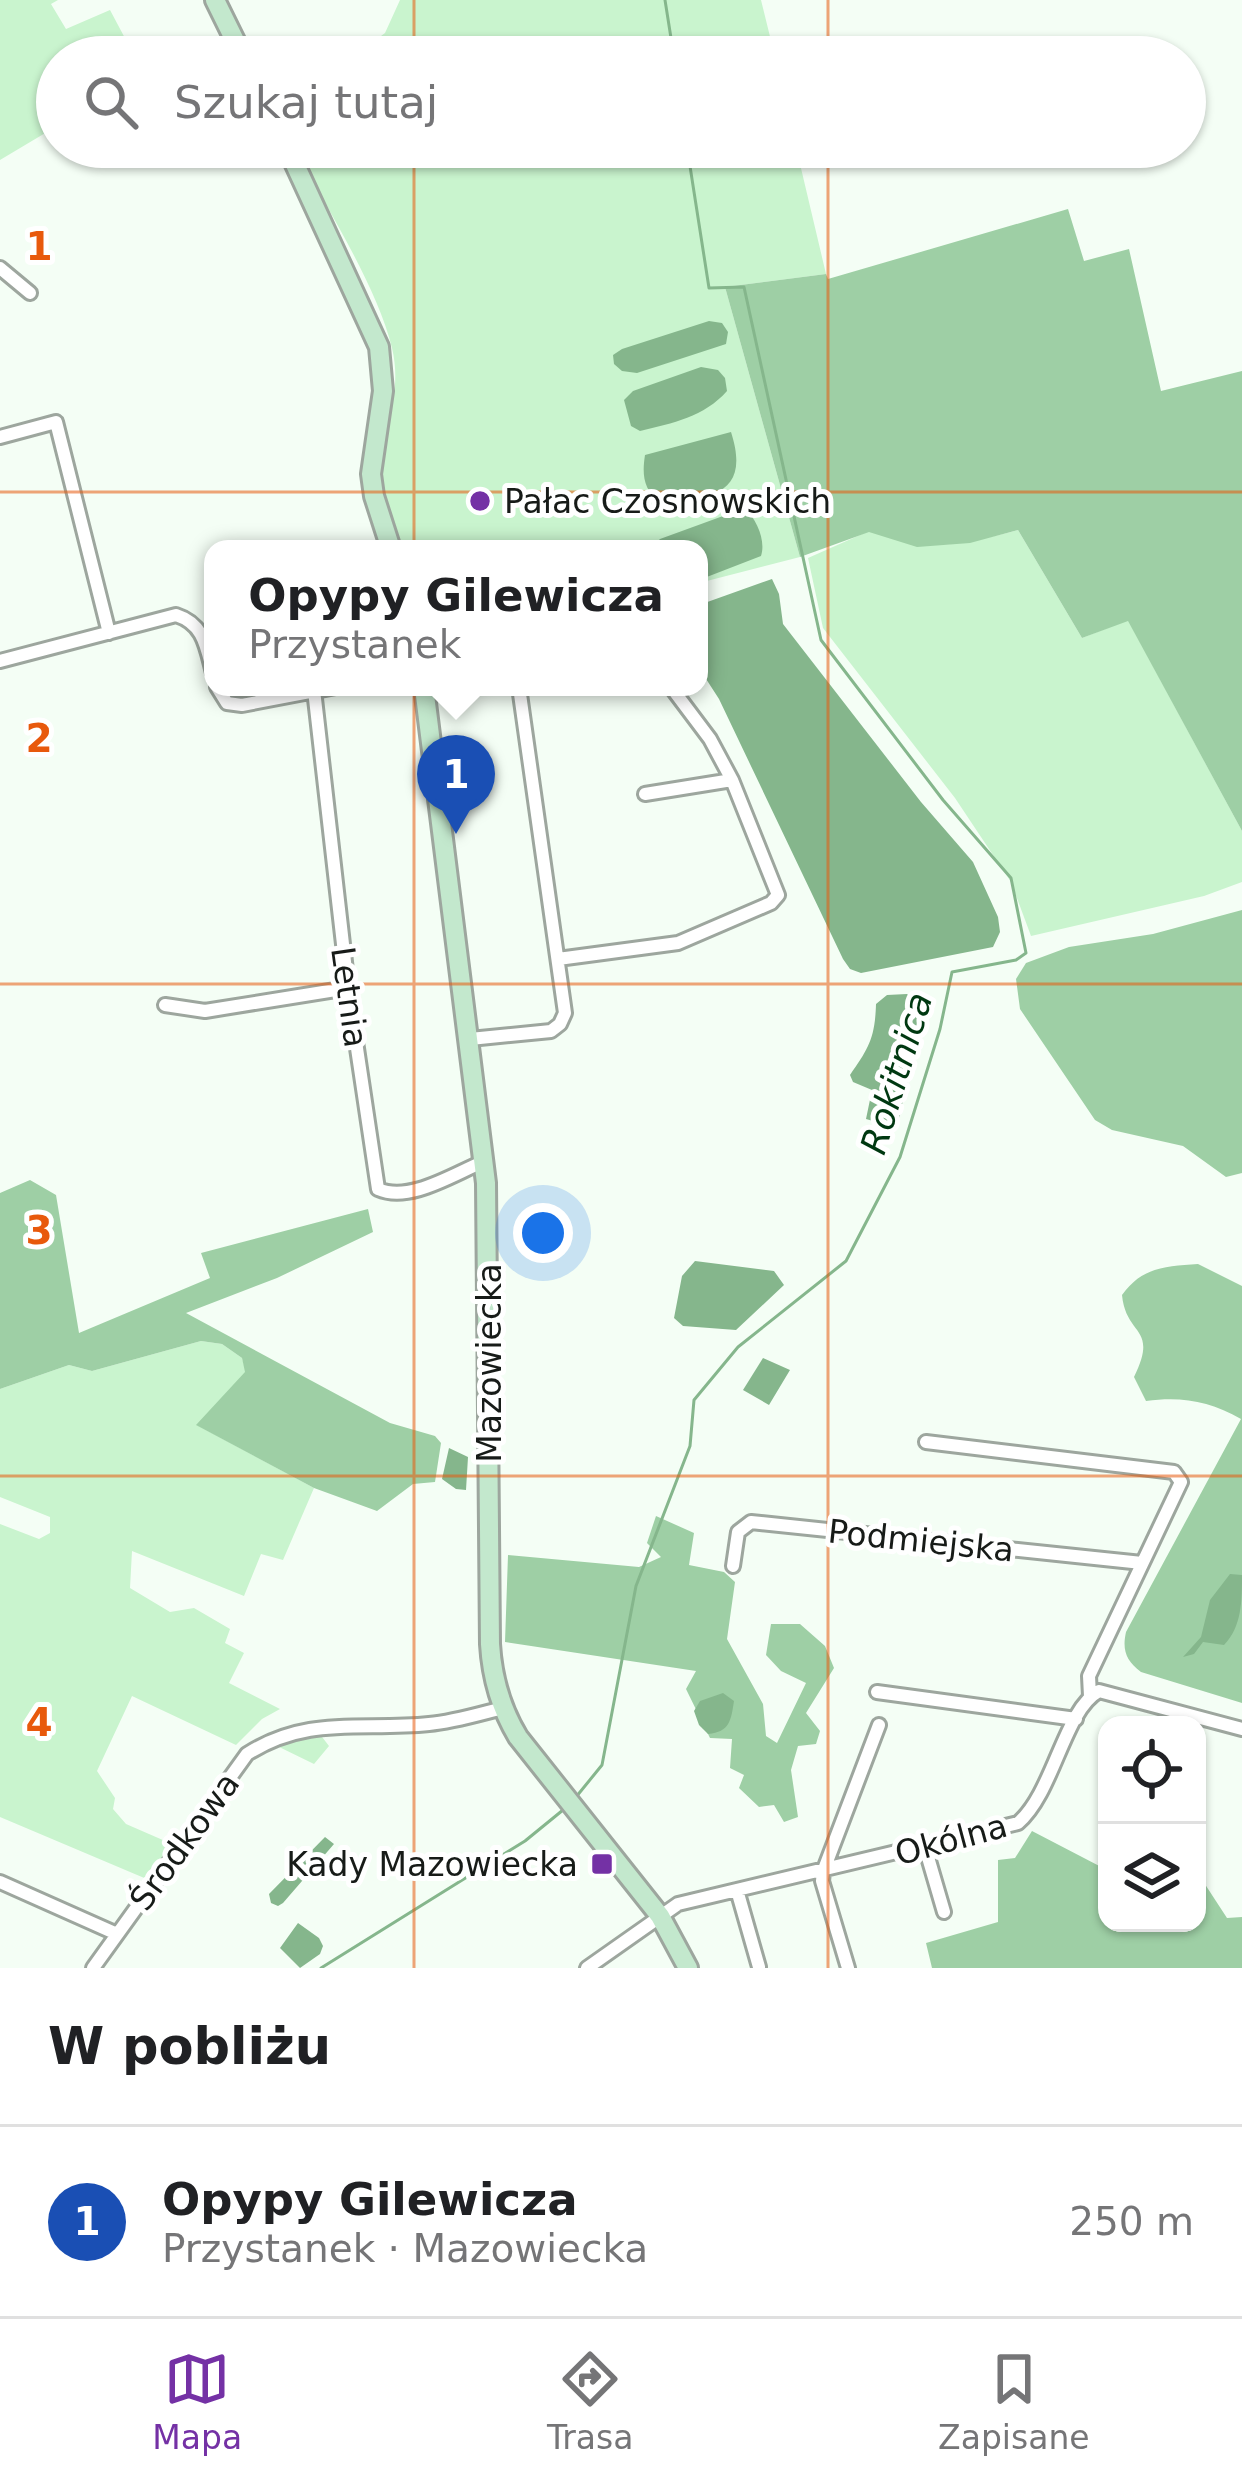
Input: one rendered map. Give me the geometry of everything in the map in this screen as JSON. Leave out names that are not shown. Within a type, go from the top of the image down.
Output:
[{"type":"street","points":[[215,0],[233,36]]},
{"type":"street","points":[[296,168],[380,347],[383,391],[371,474],[389,540]]},
{"type":"street","points":[[0,268],[30,293]]},
{"type":"street","points":[[0,437],[56,422],[109,633]]},
{"type":"street","points":[[0,662],[176,614],[192,620],[204,641]]},
{"type":"street","points":[[223,696],[227,703],[242,705],[285,696]]},
{"type":"street","name":"Letnia","points":[[315,696],[348,988],[378,1189],[393,1196],[413,1191],[485,1161]]},
{"type":"street","name":"Mazowiecka","points":[[425,696],[485,1161],[494,1679],[503,1708],[525,1748],[660,1916],[688,1968]]},
{"type":"street","points":[[470,1039],[550,1031],[565,1012],[520,696]]},
{"type":"street","points":[[558,959],[678,943],[771,903],[778,895],[732,780],[678,696]]},
{"type":"street","points":[[645,794],[732,780]]},
{"type":"street","points":[[165,1005],[205,1011],[348,988]]},
{"type":"street","name":"Okólna","points":[[586,1968],[678,1904],[1018,1823],[1040,1796],[1090,1696],[1089,1676],[1181,1482],[1174,1472],[926,1442]]},
{"type":"street","name":"Podmiejska","points":[[734,1566],[738,1532],[751,1522],[1142,1563]]},
{"type":"street","points":[[1090,1696],[1106,1691],[1242,1729]]},
{"type":"street","points":[[878,1692],[1076,1719]]},
{"type":"street","name":"Środkowa","points":[[93,1968],[247,1754],[271,1738],[334,1726],[431,1724],[503,1708]]},
{"type":"street","points":[[848,1968],[823,1872],[879,1725]]},
{"type":"street","points":[[926,1847],[944,1912]]},
{"type":"street","points":[[0,1882],[117,1934]]},
{"type":"street","points":[[737,1890],[759,1967]]},
{"type":"shaded area","points":[[0,0],[58,0],[51,4],[66,29],[110,10],[124,36],[36,36],[36,139],[0,160]]},
{"type":"shaded area","points":[[400,0],[761,0],[770,36],[381,36]]},
{"type":"shaded area","points":[[306,168],[801,168],[826,274],[725,287],[800,557],[708,581],[708,540],[395,540],[381,477],[395,365],[385,324],[363,272]]},
{"type":"shaded area","points":[[1068,209],[1084,261],[1129,249],[1161,391],[1242,371],[1242,831],[1128,621],[1082,638],[1018,530],[970,543],[917,547],[869,532],[800,557],[725,287],[826,274],[828,279]]},
{"type":"shaded area","points":[[1018,530],[1082,638],[1128,620],[1242,831],[1242,882],[1204,896],[1031,936],[1011,882],[955,798],[823,628],[808,558],[869,531],[910,542],[943,544]]},
{"type":"shaded area","points":[[1242,910],[1242,1173],[1226,1177],[1183,1146],[1112,1130],[1095,1120],[1020,1009],[1016,979],[1026,963],[1069,947],[1153,934]]},
{"type":"shaded area","points":[[30,1180],[56,1195],[79,1333],[210,1278],[201,1253],[368,1209],[373,1232],[277,1278],[186,1313],[390,1423],[435,1436],[441,1443],[435,1482],[413,1484],[377,1511],[314,1488],[196,1425],[245,1372],[242,1358],[222,1344],[201,1341],[92,1371],[69,1365],[0,1389],[0,1193]]},
{"type":"shaded area","points":[[1198,1264],[1242,1286],[1242,1703],[1141,1672],[1125,1650],[1126,1632],[1241,1419],[1195,1401],[1146,1401],[1134,1377],[1142,1340],[1122,1295],[1146,1273]]},
{"type":"shaded area","points":[[201,1341],[222,1344],[242,1358],[246,1372],[197,1425],[314,1488],[283,1560],[261,1554],[244,1596],[132,1551],[130,1588],[170,1612],[194,1608],[230,1629],[225,1643],[244,1653],[229,1683],[280,1709],[262,1719],[236,1745],[132,1696],[97,1771],[115,1798],[113,1809],[126,1824],[172,1844],[149,1880],[0,1817],[0,1524],[39,1539],[50,1533],[50,1517],[0,1497],[0,1389],[69,1365],[92,1371]]},
{"type":"shaded area","points":[[656,1516],[694,1533],[689,1565],[724,1572],[735,1582],[727,1639],[763,1704],[766,1736],[777,1743],[806,1683],[781,1671],[766,1655],[771,1624],[800,1624],[825,1646],[834,1668],[806,1713],[820,1731],[816,1744],[798,1746],[791,1770],[798,1817],[784,1822],[774,1805],[759,1807],[739,1788],[744,1775],[730,1768],[732,1739],[710,1738],[686,1689],[696,1671],[505,1642],[508,1555],[639,1567],[661,1557],[647,1543]]},
{"type":"shaded area","points":[[319,1733],[329,1746],[314,1764],[273,1744]]},
{"type":"shaded area","points":[[1032,1831],[1098,1865],[1098,1932],[1206,1932],[1206,1886],[1227,1918],[1242,1917],[1242,1968],[932,1968],[926,1943],[998,1922],[998,1860],[1015,1858]]},
{"type":"water","points":[[709,321],[722,323],[728,332],[726,344],[637,373],[622,371],[614,364],[613,355],[622,349]]},
{"type":"water","points":[[701,367],[718,370],[725,378],[727,391],[718,400],[676,422],[640,431],[631,426],[624,400],[633,391]]},
{"type":"water","points":[[731,432],[736,469],[722,489],[696,499],[660,502],[650,492],[644,475],[645,455]]},
{"type":"water","points":[[745,508],[759,531],[761,556],[708,577],[708,540],[660,539]]},
{"type":"water","points":[[772,579],[783,624],[973,862],[998,917],[1000,932],[993,947],[861,973],[850,969],[708,682],[708,602]]},
{"type":"water","points":[[907,994],[914,1000],[917,1016],[913,1062],[894,1127],[866,1119],[872,1090],[853,1082],[850,1075],[869,1043],[876,1004],[887,995]]},
{"type":"water","points":[[695,1261],[774,1271],[784,1285],[736,1330],[683,1326],[674,1318],[682,1276]]},
{"type":"water","points":[[763,1358],[790,1370],[769,1405],[743,1390]]},
{"type":"water","points":[[449,1448],[468,1457],[466,1490],[442,1479]]},
{"type":"water","points":[[1230,1574],[1242,1575],[1234,1630],[1224,1645],[1203,1642],[1194,1654],[1183,1657],[1201,1637],[1210,1600]]},
{"type":"water","points":[[723,1693],[734,1701],[730,1719],[721,1731],[708,1734],[694,1711],[700,1701]]},
{"type":"water","points":[[325,1837],[334,1844],[283,1903],[271,1903],[269,1894]]},
{"type":"water","points":[[298,1923],[323,1946],[320,1954],[300,1968],[280,1948]]},
{"type":"waterway","name":"Rokitnica","points":[[665,0],[671,36]]},
{"type":"waterway","name":"Rokitnica","points":[[576,1797],[602,1765],[636,1586],[690,1446],[694,1400],[738,1347],[846,1261],[900,1157],[940,1029],[952,972],[1016,960],[1026,953],[1011,878],[943,800],[821,640],[744,287],[709,288],[690,168]]},
{"type":"waterway","name":"Rokitnica","points":[[321,1968],[525,1841],[563,1810]]},
{"type":"place","name":"Pałac Czosnowskich","points":[[480,501]]},
{"type":"place","name":"Opypy Gilewicza","points":[[456,834]]},
{"type":"place","name":"Kady Mazowiecka","points":[[602,1864]]}]
